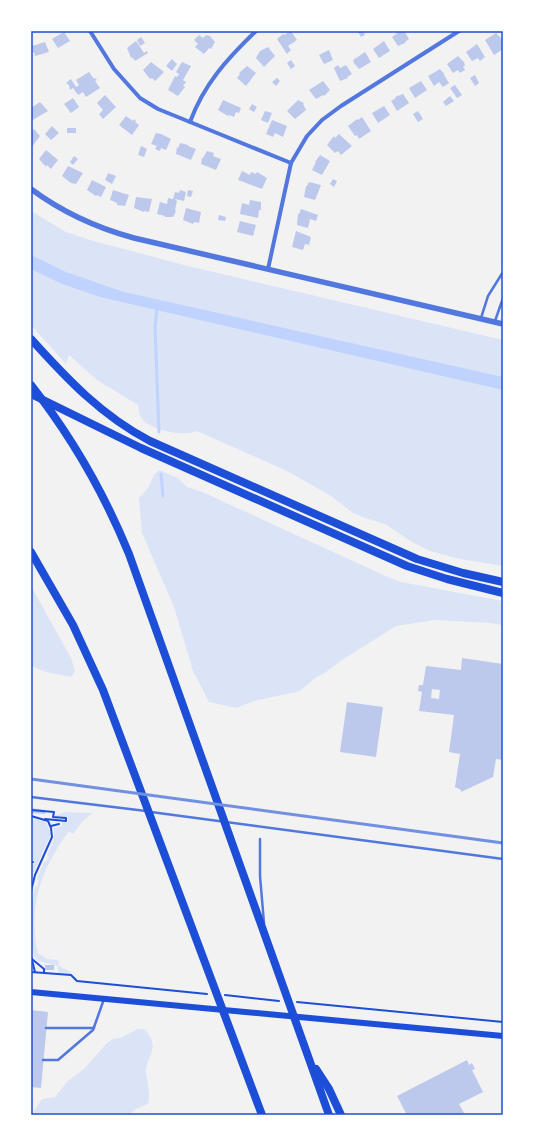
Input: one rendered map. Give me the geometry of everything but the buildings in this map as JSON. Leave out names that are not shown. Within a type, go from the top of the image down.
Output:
[{"type":"highway","points":[[31,339],[90,401],[118,422],[150,441],[417,558],[463,574],[503,582]]},
{"type":"highway","points":[[31,384],[65,432],[90,472],[123,541],[148,604],[329,1115]]},
{"type":"highway","points":[[31,394],[141,448],[407,566],[447,579],[503,593]]},
{"type":"highway","points":[[31,552],[82,644],[113,716],[262,1115]]},
{"type":"highway","points":[[311,1063],[329,1089],[341,1115]]},
{"type":"main road","points":[[31,992],[503,1036]]},
{"type":"street","points":[[90,31],[114,69],[140,98],[158,108],[190,122],[291,163]]},
{"type":"street","points":[[190,122],[198,101],[208,85],[222,66],[256,31]]},
{"type":"street","points":[[268,269],[291,163],[307,136],[322,120],[353,98],[459,31]]},
{"type":"street","points":[[31,189],[65,211],[116,233],[503,324]]},
{"type":"lane","points":[[481,319],[488,296],[503,272]]},
{"type":"lane","points":[[495,322],[503,298]]},
{"type":"lane","points":[[31,797],[503,859]]},
{"type":"lane","points":[[260,839],[261,890],[266,937]]},
{"type":"lane","points":[[43,1060],[58,1060],[93,1030],[105,999]]},
{"type":"lane","points":[[46,1028],[94,1028]]},
{"type":"path","points":[[31,810],[54,812],[53,817],[66,818],[66,821],[31,816]]},
{"type":"path","points":[[31,889],[35,875],[51,841],[51,826],[44,818]]},
{"type":"path","points":[[51,826],[59,824]]},
{"type":"path","points":[[31,874],[35,875]]},
{"type":"path","points":[[31,956],[35,972]]},
{"type":"path","points":[[32,959],[44,969],[44,973]]},
{"type":"path","points":[[31,972],[71,975],[77,981],[209,994]]},
{"type":"path","points":[[224,995],[282,1001]]},
{"type":"path","points":[[289,1002],[503,1022]]},
{"type":"shaded area","points":[[31,211],[66,232],[90,240],[184,265],[503,340],[503,566],[460,559],[430,551],[412,542],[385,524],[353,513],[331,496],[287,471],[197,431],[192,433],[177,433],[168,432],[153,427],[143,420],[139,412],[138,405],[97,380],[69,355],[66,364],[31,325]]},
{"type":"shaded area","points":[[159,470],[178,478],[187,487],[200,491],[401,582],[503,601],[503,625],[435,620],[396,626],[315,678],[300,691],[254,701],[236,708],[209,702],[193,671],[174,607],[142,533],[139,498],[148,488],[154,475]]},
{"type":"shaded area","points":[[31,586],[71,658],[75,671],[71,677],[46,672],[31,666]]},
{"type":"shaded area","points":[[65,812],[93,813],[83,821],[73,834],[69,831],[61,842],[48,866],[36,904],[35,935],[38,953],[47,959],[58,960],[59,966],[71,972],[71,974],[58,973],[58,966],[38,961],[34,956],[31,940],[33,939],[31,913],[33,906],[31,906],[35,886],[37,887],[39,880],[37,879],[44,861],[46,862],[49,856],[47,855],[54,839],[54,828],[62,826],[62,822],[68,822],[68,817],[55,816]]},
{"type":"shaded area","points":[[31,818],[46,822],[51,834],[34,872],[32,872],[34,860],[31,859]]},
{"type":"shaded area","points":[[138,1029],[144,1029],[150,1036],[153,1047],[146,1067],[149,1092],[148,1104],[136,1109],[128,1115],[31,1115],[42,1099],[55,1097],[68,1081],[84,1069],[107,1043]]},
{"type":"water","points":[[31,255],[66,272],[124,292],[503,377],[503,390],[100,297],[62,284],[31,269]]},
{"type":"waterway","points":[[157,308],[155,327],[159,432]]},
{"type":"waterway","points":[[161,474],[163,496]]},
{"type":"railway","points":[[31,779],[503,843]]}]
